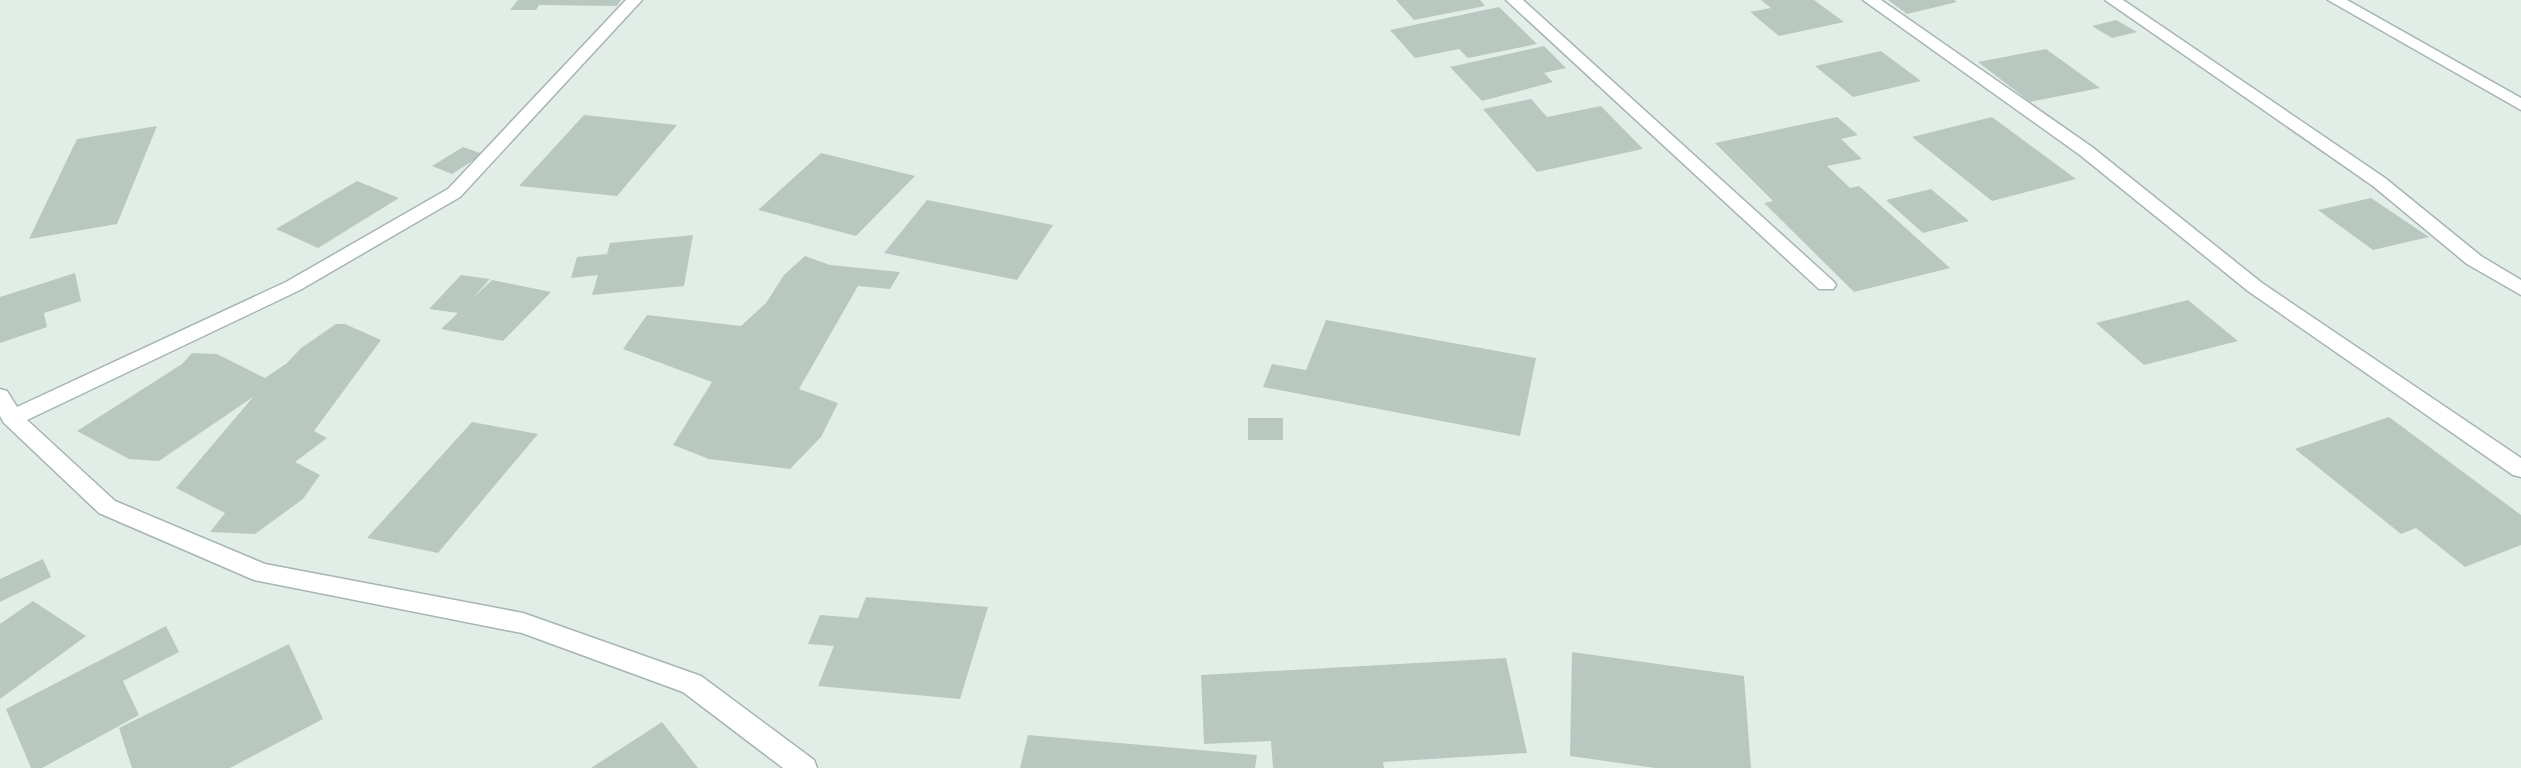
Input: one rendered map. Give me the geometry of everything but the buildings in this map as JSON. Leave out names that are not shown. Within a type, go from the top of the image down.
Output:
[{"type":"street","points":[[12,418],[293,286],[454,193],[634,0]]},
{"type":"street","points":[[1514,0],[1826,285]]},
{"type":"street","points":[[1871,0],[2087,151],[2255,287],[2521,469]]},
{"type":"street","points":[[2113,0],[2379,182],[2474,260],[2521,289]]},
{"type":"street","points":[[2336,0],[2521,105]]},
{"type":"street","points":[[0,396],[12,418],[107,507],[262,573],[523,623],[692,684],[804,768]]}]
